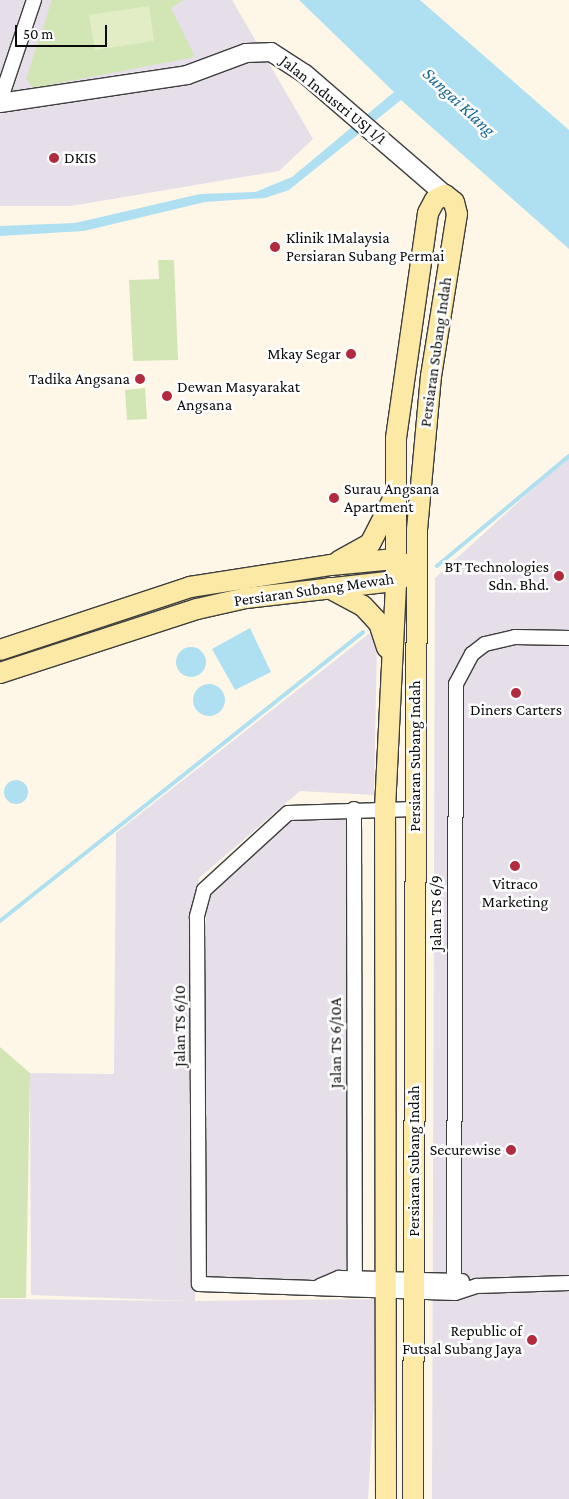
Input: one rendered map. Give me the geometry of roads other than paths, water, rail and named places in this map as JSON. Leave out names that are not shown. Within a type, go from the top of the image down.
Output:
[{"type":"main road","name":"Persiaran Subang Indah","points":[[386,1499],[385,809],[390,665],[396,581],[396,493],[403,370],[428,213],[435,200],[445,196],[454,202],[457,214],[424,431],[416,571],[413,1499]]},
{"type":"main road","points":[[331,565],[370,544],[396,493]]},
{"type":"main road","name":"Persiaran Subang Mewah","points":[[0,650],[190,586],[331,565],[395,559],[416,571]]},
{"type":"main road","name":"Persiaran Subang Mewah","points":[[0,673],[197,609],[328,588],[396,581],[416,571]]},
{"type":"main road","points":[[328,588],[363,606],[379,623],[390,665]]},
{"type":"street","points":[[0,102],[34,0]]},
{"type":"street","name":"Jalan Industri USJ 1/1","points":[[0,102],[187,75],[258,51],[280,56],[353,114],[445,196]]},
{"type":"street","name":"Jalan TS 6/9","points":[[454,1278],[456,684],[472,654],[485,644],[515,638],[569,638]]},
{"type":"street","name":"Jalan TS 6/10","points":[[386,1285],[337,1292],[320,1286],[199,1284],[197,917],[213,878],[288,813],[354,809],[415,809]]},
{"type":"street","name":"Jalan TS 6/10A","points":[[354,809],[355,1278]]},
{"type":"street","name":"Jalan TS 6/10","points":[[320,1286],[339,1278],[355,1278],[386,1285]]},
{"type":"street","points":[[386,1285],[414,1285],[454,1278],[477,1286]]},
{"type":"street","points":[[414,1285],[455,1293],[477,1286],[569,1283]]},
{"type":"water","name":"Sungai Klang","points":[[299,0],[420,0],[569,130],[569,249],[401,100],[289,190],[265,198],[205,202],[84,231],[0,236],[0,226],[75,223],[200,194],[255,192],[292,177],[394,92]]},
{"type":"water","points":[[250,628],[271,672],[235,690],[212,649]]},
{"type":"water","points":[[191,647],[197,648],[205,656],[205,668],[197,676],[191,677],[185,676],[177,668],[176,662],[177,656],[185,648]]},
{"type":"water","points":[[209,684],[215,685],[220,689],[224,694],[224,706],[220,711],[215,715],[209,716],[203,715],[198,711],[194,706],[193,700],[194,694],[198,689],[203,685]]},
{"type":"water","points":[[11,780],[21,780],[28,787],[28,797],[21,804],[11,804],[4,797],[4,787]]},
{"type":"waterway","points":[[437,566],[569,456]]},
{"type":"waterway","points":[[0,921],[363,632]]},
{"type":"place","name":"DKIS","points":[[54,158]]},
{"type":"place","name":"Klinik 1Malaysia Persiaran Subang Permai","points":[[275,247]]},
{"type":"place","name":"Mkay Segar","points":[[351,354]]},
{"type":"place","name":"Tadika Angsana","points":[[140,379]]},
{"type":"place","name":"Dewan Masyarakat Angsana","points":[[167,396]]},
{"type":"place","name":"Surau Angsana Apartment","points":[[334,498]]},
{"type":"place","name":"BT Technologies Sdn. Bhd.","points":[[559,576]]},
{"type":"place","name":"Diners Carters","points":[[516,693]]},
{"type":"place","name":"Vitraco Marketing","points":[[515,866]]},
{"type":"place","name":"Securewise","points":[[511,1150]]},
{"type":"place","name":"Republic of Futsal Subang Jaya","points":[[532,1340]]}]
